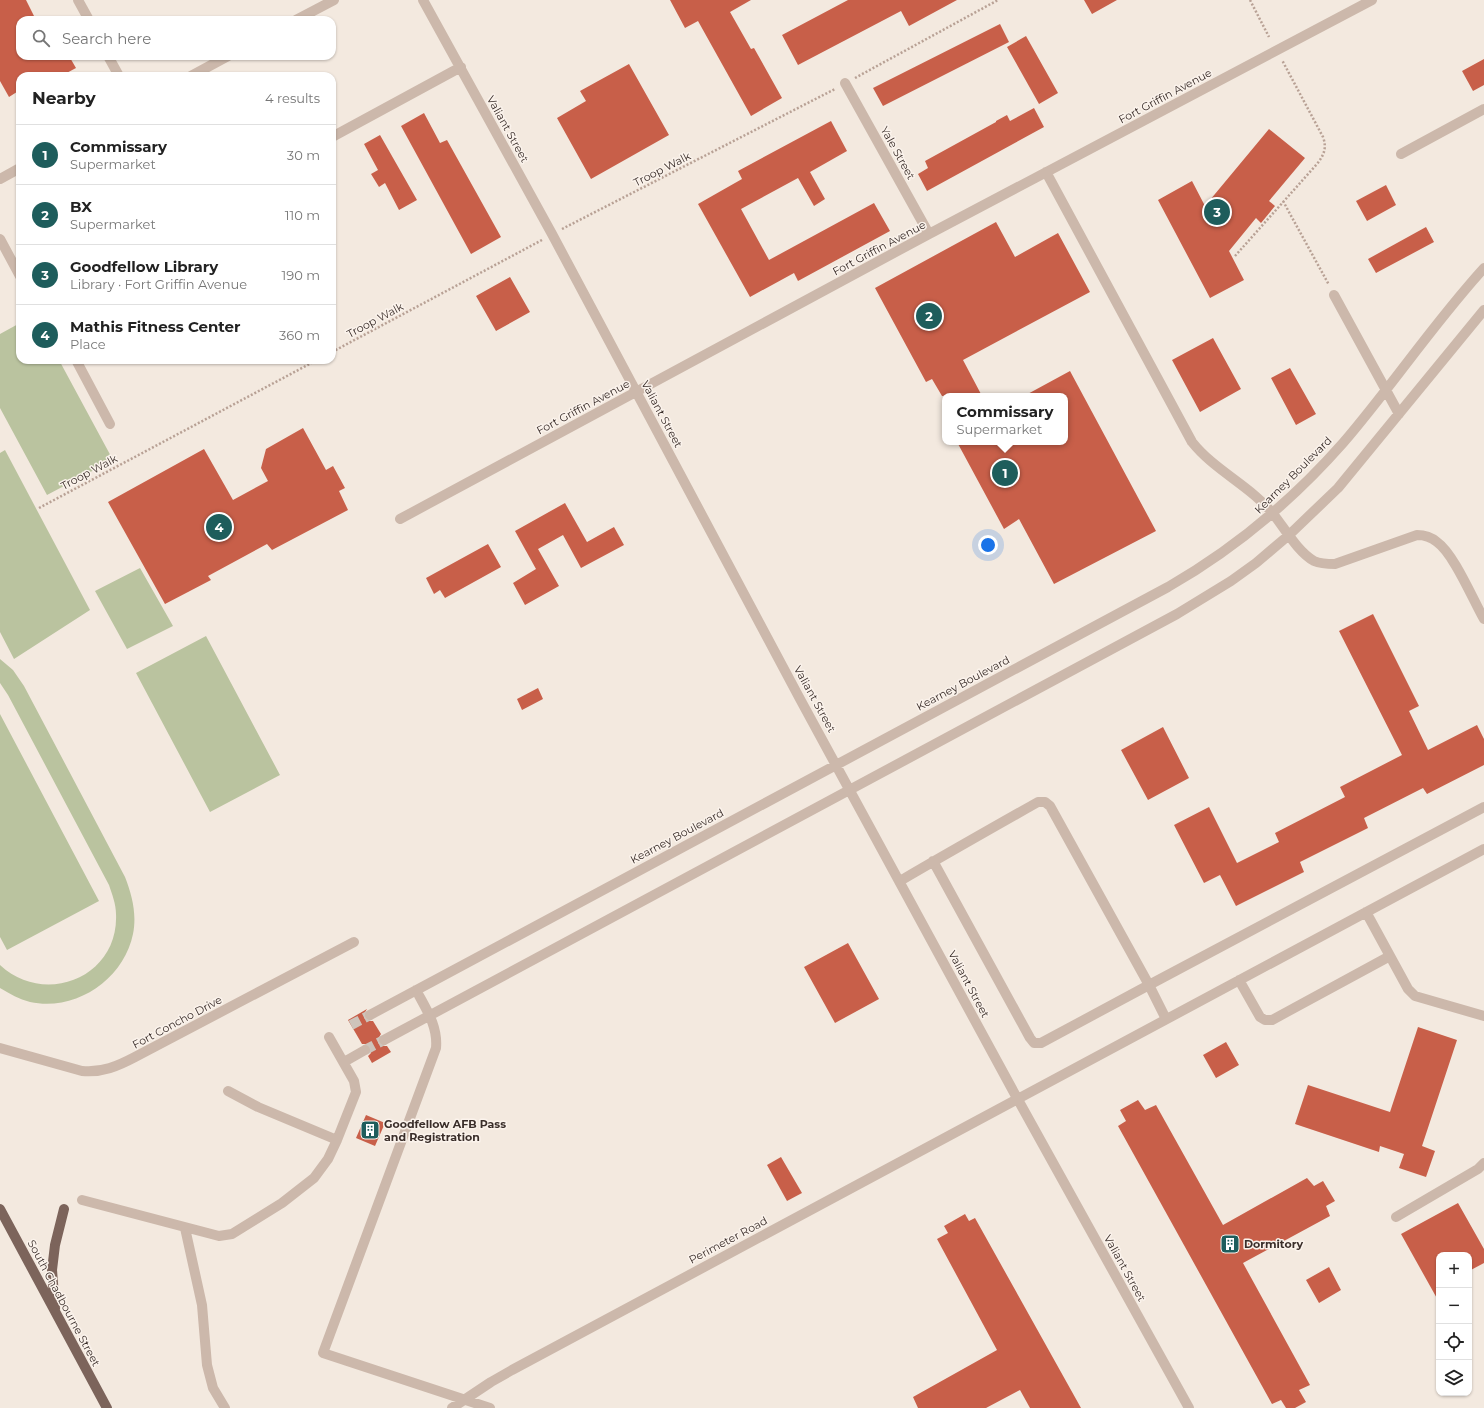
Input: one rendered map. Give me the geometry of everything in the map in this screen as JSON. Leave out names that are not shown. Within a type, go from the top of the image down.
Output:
[{"type":"main road","name":"South Chadbourne Street","points":[[0,1209],[107,1408]]},
{"type":"main road","points":[[56,1313],[52,1270],[55,1245],[64,1209]]},
{"type":"street","points":[[78,0],[87,16]]},
{"type":"street","points":[[304,16],[334,0]]},
{"type":"street","name":"Valiant Street","points":[[423,0],[552,234],[836,764],[1018,1098],[1190,1408]]},
{"type":"street","name":"Fort Griffin Avenue","points":[[400,519],[929,234],[1372,0]]},
{"type":"street","points":[[110,60],[117,72]]},
{"type":"street","points":[[198,72],[221,60]]},
{"type":"street","points":[[336,135],[461,67]]},
{"type":"street","name":"Yale Street","points":[[846,83],[929,234]]},
{"type":"street","points":[[1402,154],[1484,109]]},
{"type":"street","points":[[0,179],[16,170]]},
{"type":"street","points":[[1046,172],[1192,442],[1207,459],[1249,491],[1273,514],[1304,553],[1314,561],[1323,564],[1335,564],[1417,534],[1436,540],[1449,553],[1484,620]]},
{"type":"street","points":[[0,239],[16,269]]},
{"type":"street","name":"Kearney Boulevard","points":[[370,1015],[1168,587],[1219,556],[1273,514],[1333,453],[1386,390],[1484,268]]},
{"type":"street","points":[[1334,295],[1399,414]]},
{"type":"street","points":[[384,1040],[1202,599],[1231,581],[1289,535],[1338,488],[1484,310]]},
{"type":"street","points":[[78,364],[110,424]]},
{"type":"street","points":[[900,881],[1038,802],[1045,802],[1050,806],[1149,985],[1166,1019]]},
{"type":"street","points":[[934,861],[1030,1038],[1034,1043],[1041,1043],[1484,807]]},
{"type":"street","name":"Perimeter Road","points":[[452,1408],[512,1370],[1484,849]]},
{"type":"street","points":[[1366,912],[1408,989],[1415,996],[1484,1016]]},
{"type":"street","name":"Fort Concho Drive","points":[[0,1048],[82,1071],[93,1072],[106,1070],[121,1065],[354,942]]},
{"type":"street","points":[[1239,980],[1260,1017],[1265,1020],[1272,1020],[1390,956]]},
{"type":"street","points":[[416,990],[430,1016],[435,1031],[436,1048],[323,1353],[490,1408]]},
{"type":"street","points":[[82,1200],[219,1236],[232,1234],[282,1203],[314,1178],[328,1160],[356,1092],[354,1081],[329,1037]]},
{"type":"street","points":[[344,1062],[365,1050]]},
{"type":"street","points":[[228,1091],[258,1107],[337,1140]]},
{"type":"street","points":[[1396,1217],[1478,1170],[1484,1163]]},
{"type":"street","points":[[185,1228],[202,1305],[207,1365],[213,1388],[225,1408]]},
{"type":"path","name":"Troop Walk","points":[[336,350],[552,234],[846,83],[998,0]]},
{"type":"path","points":[[1250,0],[1269,37]]},
{"type":"path","points":[[1235,256],[1323,156],[1325,150],[1323,136],[1281,58]]},
{"type":"path","points":[[1283,201],[1334,295]]},
{"type":"path","name":"Troop Walk","points":[[39,508],[309,364]]},
{"type":"green space","points":[[16,325],[16,364],[61,364],[113,460],[47,495],[0,408],[0,334]]},
{"type":"green space","points":[[5,450],[90,610],[14,659],[0,632],[0,453]]},
{"type":"green space","points":[[140,568],[173,626],[127,649],[95,591]]},
{"type":"green space","points":[[206,636],[280,775],[210,812],[136,673]]},
{"type":"green space","points":[[0,659],[13,670],[24,686],[125,877],[133,905],[133,934],[128,950],[120,965],[109,978],[95,989],[80,997],[64,1002],[47,1004],[30,1002],[18,998],[0,988],[0,965],[18,977],[38,984],[57,984],[76,979],[92,969],[105,954],[114,936],[116,914],[114,899],[109,885],[8,695],[0,683]]},
{"type":"green space","points":[[0,714],[99,901],[7,950],[0,937]]},
{"type":"building","points":[[0,0],[26,0],[34,16],[16,16],[16,60],[71,60],[76,68],[68,72],[16,72],[16,93],[9,97],[0,81]]},
{"type":"building","points":[[670,0],[751,0],[730,12],[751,49],[754,48],[782,98],[751,116],[698,21],[685,28]]},
{"type":"building","points":[[848,0],[957,0],[909,26],[901,11],[798,65],[782,35]]},
{"type":"building","points":[[1084,0],[1117,0],[1092,14]]},
{"type":"building","points":[[1000,24],[1009,42],[883,106],[873,88]]},
{"type":"building","points":[[1026,36],[1058,93],[1039,104],[1007,47]]},
{"type":"building","points":[[1484,59],[1484,85],[1473,91],[1462,71]]},
{"type":"building","points":[[629,64],[669,135],[591,179],[557,118],[586,101],[580,91]]},
{"type":"building","points":[[1034,108],[1044,127],[927,191],[918,174],[928,168],[925,161],[1007,115],[1010,121]]},
{"type":"building","points":[[424,113],[440,143],[447,140],[501,237],[471,254],[401,126]]},
{"type":"building","points":[[831,121],[847,151],[810,172],[825,199],[814,206],[798,178],[741,209],[769,260],[874,203],[890,231],[798,281],[794,273],[750,297],[698,204],[742,179],[738,171]]},
{"type":"building","points":[[1269,129],[1305,158],[1269,201],[1275,206],[1261,223],[1256,218],[1229,251],[1244,280],[1210,298],[1158,200],[1192,181],[1205,206]]},
{"type":"building","points":[[380,135],[417,200],[399,210],[385,183],[379,187],[371,174],[378,170],[364,144]]},
{"type":"building","points":[[1386,185],[1396,205],[1367,221],[1356,201]]},
{"type":"building","points":[[996,222],[1015,257],[1058,233],[1090,292],[963,360],[980,393],[942,393],[942,396],[932,379],[926,382],[875,288]]},
{"type":"building","points":[[1426,227],[1434,242],[1376,273],[1368,259]]},
{"type":"building","points":[[510,277],[530,312],[496,331],[476,296]]},
{"type":"building","points":[[1213,338],[1241,389],[1200,412],[1172,360]]},
{"type":"building","points":[[1290,368],[1316,414],[1296,425],[1271,378]]},
{"type":"building","points":[[1070,371],[1156,531],[1054,584],[1019,519],[1004,529],[959,445],[1068,445],[1068,393],[1030,393]]},
{"type":"building","points":[[303,428],[326,470],[333,466],[345,488],[339,491],[348,510],[272,550],[267,544],[208,576],[211,580],[165,604],[108,502],[204,449],[233,500],[268,481],[261,468],[266,449]]},
{"type":"building","points":[[565,503],[587,542],[614,527],[624,545],[581,568],[563,535],[538,549],[559,586],[525,605],[513,583],[536,569],[515,531]]},
{"type":"building","points":[[488,544],[501,567],[445,598],[440,590],[434,594],[426,578]]},
{"type":"building","points":[[1373,614],[1419,706],[1409,711],[1428,750],[1477,725],[1484,739],[1484,765],[1427,794],[1423,788],[1364,818],[1368,828],[1300,862],[1304,872],[1236,906],[1220,875],[1204,883],[1174,825],[1209,807],[1237,863],[1279,842],[1275,833],[1345,797],[1340,787],[1402,755],[1339,631]]},
{"type":"building","points":[[538,688],[543,699],[522,710],[517,699]]},
{"type":"building","points":[[1163,727],[1189,778],[1148,800],[1121,750]]},
{"type":"building","points":[[848,943],[879,999],[835,1023],[804,967]]},
{"type":"building","points":[[367,1009],[364,1014],[364,1018],[369,1021],[373,1021],[381,1034],[378,1039],[378,1043],[383,1046],[387,1046],[391,1052],[372,1063],[368,1056],[371,1053],[371,1047],[368,1044],[362,1044],[348,1020]]},
{"type":"building","points":[[1418,1027],[1457,1040],[1422,1146],[1435,1151],[1426,1177],[1399,1168],[1404,1154],[1380,1146],[1379,1152],[1295,1124],[1308,1085],[1390,1112]]},
{"type":"building","points":[[1226,1042],[1239,1065],[1216,1078],[1203,1055]]},
{"type":"building","name":"Dormitory","points":[[1138,1100],[1145,1110],[1156,1105],[1223,1225],[1307,1178],[1314,1186],[1323,1181],[1335,1201],[1326,1206],[1330,1216],[1243,1263],[1310,1385],[1299,1390],[1306,1402],[1295,1408],[1286,1408],[1281,1400],[1272,1404],[1118,1126],[1126,1121],[1120,1110]]},
{"type":"building","name":"Goodfellow AFB Pass and Registration","points":[[366,1115],[385,1123],[375,1146],[356,1138]]},
{"type":"building","points":[[781,1157],[802,1193],[787,1201],[767,1165]]},
{"type":"building","points":[[1458,1203],[1484,1249],[1484,1263],[1472,1269],[1472,1252],[1436,1252],[1436,1297],[1401,1234]]},
{"type":"building","points":[[965,1214],[969,1221],[975,1218],[1081,1408],[1030,1408],[1020,1390],[986,1408],[918,1408],[913,1397],[997,1350],[937,1239],[948,1233],[944,1226]]},
{"type":"building","points":[[1329,1267],[1341,1290],[1319,1303],[1306,1280]]},
{"type":"tunnel","points":[[351,1025],[370,1015]]},
{"type":"tunnel","points":[[365,1050],[384,1040]]},
{"type":"place","name":"Goodfellow Library","points":[[1217,212]]},
{"type":"place","name":"BX","points":[[929,316]]},
{"type":"place","name":"Commissary","points":[[1005,473]]},
{"type":"place","name":"Mathis Fitness Center","points":[[219,527]]},
{"type":"place","name":"Goodfellow AFB Pass and Registration","points":[[370,1130]]},
{"type":"place","name":"Dormitory","points":[[1230,1244]]}]
